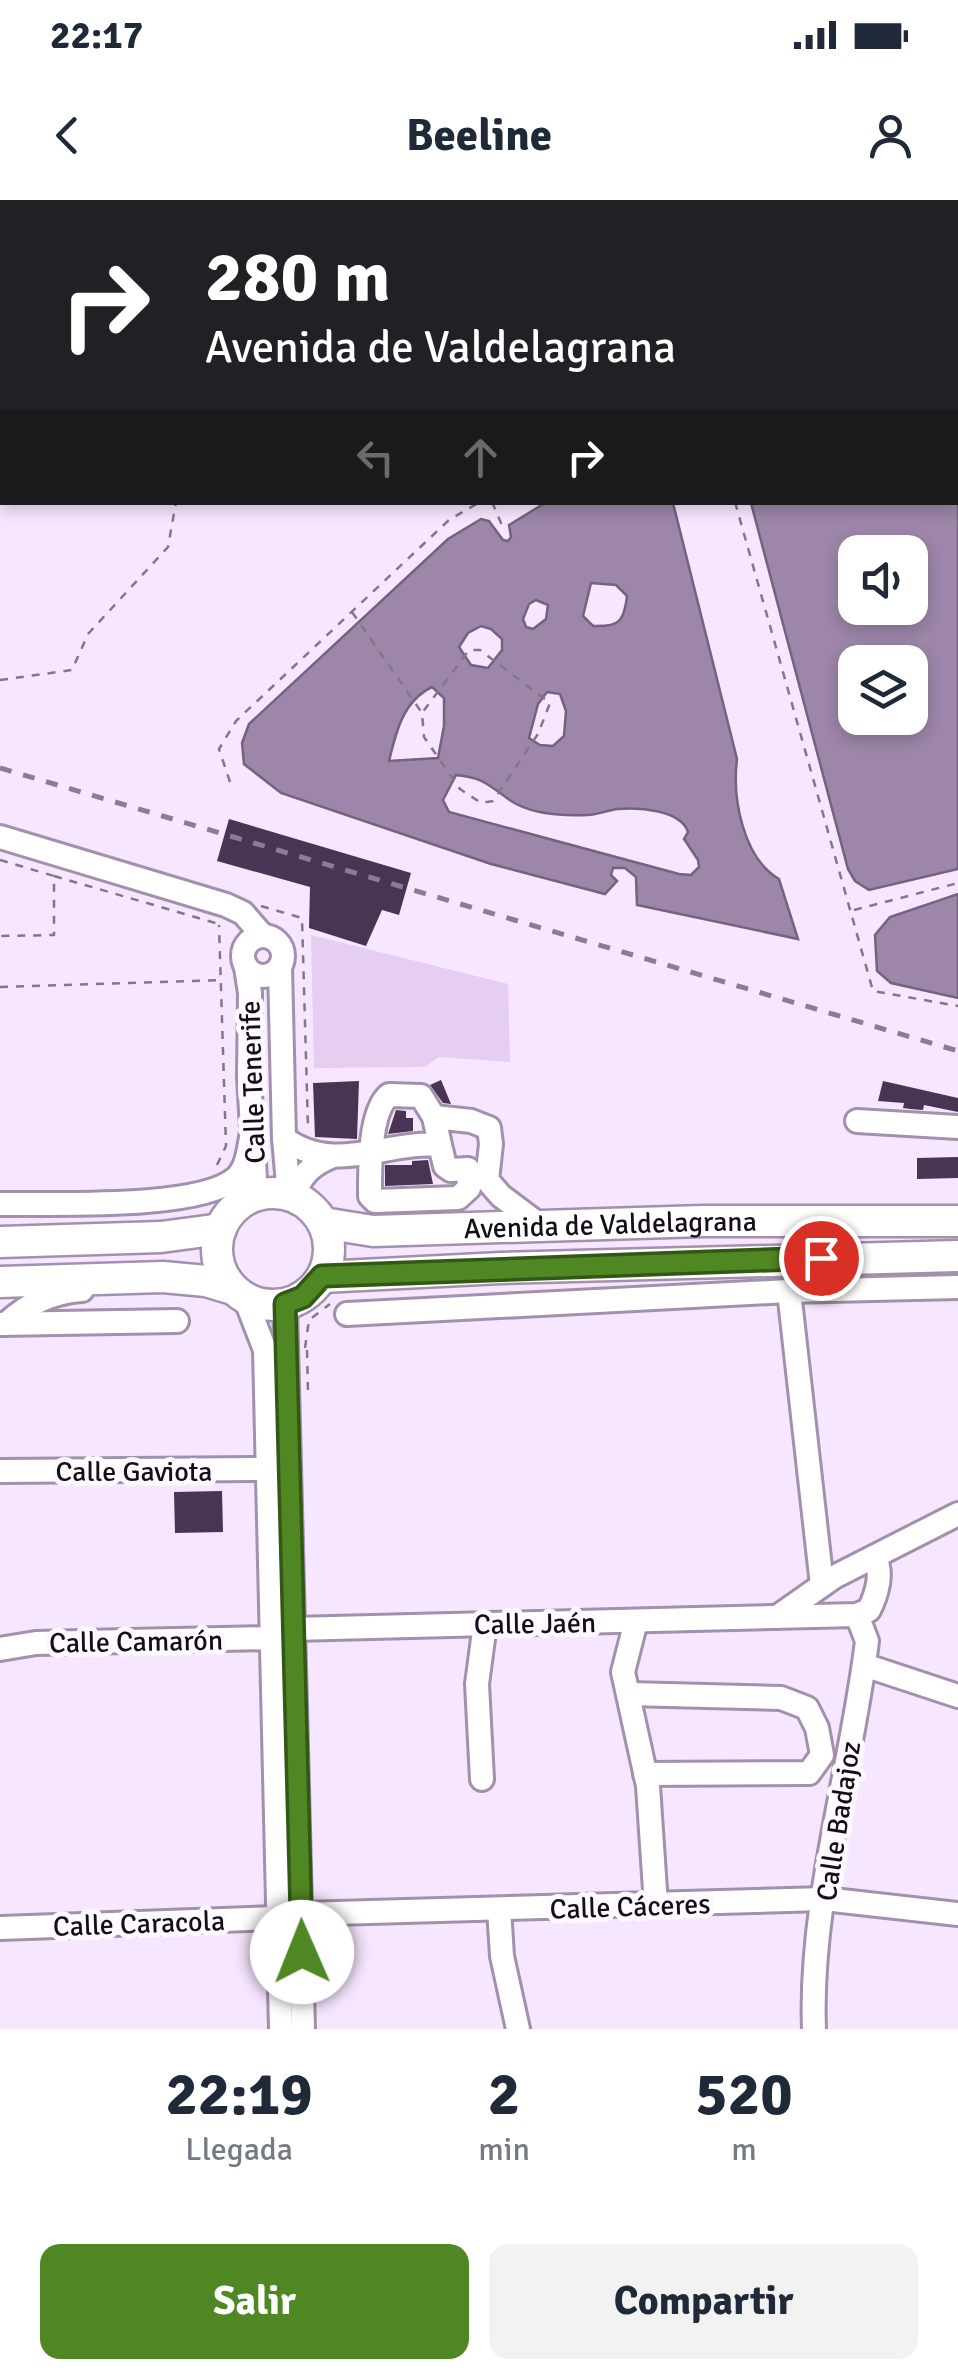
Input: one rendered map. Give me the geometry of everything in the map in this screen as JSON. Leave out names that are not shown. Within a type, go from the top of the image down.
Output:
[{"type":"main road","points":[[0,1282],[163,1277],[206,1282],[258,1304],[285,1304],[303,1297],[322,1276],[328,1259],[323,1223],[304,1203],[272,1193],[256,1196],[241,1204],[221,1229],[218,1262],[239,1294]]},
{"type":"main road","name":"Avenida de Valdelagrana","points":[[323,1223],[374,1231],[866,1219],[958,1221]]},
{"type":"main road","points":[[0,1242],[152,1238],[221,1229]]},
{"type":"main road","name":"Avenida de Valdelagrana","points":[[322,1276],[958,1256]]},
{"type":"street","points":[[0,837],[243,913],[262,935],[275,938],[283,948],[280,967],[263,976],[246,967],[244,949],[248,942],[262,935]]},
{"type":"street","name":"Calle Tenerife","points":[[246,967],[256,1196]]},
{"type":"street","name":"Calle Tenerife","points":[[280,967],[284,1138],[290,1196]]},
{"type":"street","points":[[389,1095],[421,1096],[434,1118],[445,1166],[450,1170],[468,1169],[469,1188],[458,1198],[375,1201],[370,1196],[378,1108],[389,1095]]},
{"type":"street","points":[[434,1118],[489,1128],[488,1180],[541,1226]]},
{"type":"street","points":[[858,1121],[958,1126]]},
{"type":"street","points":[[0,1204],[132,1201],[216,1190],[237,1177],[246,1163],[253,1128]]},
{"type":"street","points":[[284,1138],[302,1150],[332,1156],[440,1145]]},
{"type":"street","points":[[290,1196],[302,1175],[332,1156]]},
{"type":"street","points":[[469,1188],[502,1196]]},
{"type":"street","points":[[374,1276],[399,1294],[401,1311]]},
{"type":"street","points":[[3,1324],[28,1304],[68,1290],[101,1288],[125,1280]]},
{"type":"street","points":[[347,1314],[788,1290],[958,1287]]},
{"type":"street","points":[[788,1290],[828,1581]]},
{"type":"street","points":[[239,1294],[265,1350],[268,1469],[301,1914],[302,2029]]},
{"type":"street","points":[[281,2029],[277,1918],[285,1304]]},
{"type":"street","points":[[3,1324],[177,1321]]},
{"type":"street","name":"Calle Gaviota","points":[[0,1471],[268,1469]]},
{"type":"street","points":[[777,1617],[828,1581],[958,1514]]},
{"type":"street","points":[[856,1615],[869,1610],[873,1602],[879,1566],[875,1558]]},
{"type":"street","name":"Calle Jaén","points":[[283,1633],[856,1615]]},
{"type":"street","name":"Calle Badajoz","points":[[814,2029],[812,1990],[824,1898],[864,1665],[866,1641],[856,1615]]},
{"type":"street","points":[[636,1621],[623,1672],[645,1774],[656,1906]]},
{"type":"street","points":[[482,1779],[477,1684],[485,1624]]},
{"type":"street","name":"Calle Camarón","points":[[0,1649],[36,1643],[283,1633]]},
{"type":"street","points":[[864,1665],[958,1696]]},
{"type":"street","points":[[628,1694],[781,1698],[806,1708],[817,1728],[822,1754],[808,1772],[645,1774]]},
{"type":"street","name":"Calle Cáceres","points":[[301,1914],[824,1898],[958,1914]]},
{"type":"street","points":[[498,1910],[502,1956],[518,2029]]},
{"type":"street","name":"Calle Caracola","points":[[0,1928],[277,1918]]},
{"type":"path","points":[[0,680],[72,670],[88,634],[168,547],[175,505]]},
{"type":"path","points":[[230,782],[219,749],[236,722],[449,520],[475,505]]},
{"type":"path","points":[[493,505],[504,530]]},
{"type":"path","points":[[736,505],[873,990],[958,1006]]},
{"type":"path","points":[[352,612],[422,714],[424,737],[460,789],[480,803],[494,800],[538,734],[550,704],[480,650],[469,650],[422,714]]},
{"type":"path","points":[[0,860],[54,876],[54,935],[0,936]]},
{"type":"path","points":[[852,911],[958,883]]},
{"type":"path","points":[[248,902],[302,918],[309,1139]]},
{"type":"path","points":[[211,1171],[221,1161],[226,1146],[219,926]]},
{"type":"path","points":[[0,987],[222,980]]},
{"type":"shaded area","points":[[542,505],[674,505],[737,759],[736,791],[743,826],[757,857],[779,879],[798,939],[637,905],[636,877],[625,868],[613,868],[611,875],[617,881],[605,894],[491,864],[281,793],[244,764],[242,743],[249,724],[448,539],[481,519],[489,521],[503,540],[511,537],[509,525]],"holes":[[[591,583],[616,585],[627,596],[619,621],[593,626],[583,616]],[[536,600],[548,605],[546,619],[533,629],[526,627],[523,619],[529,604]],[[481,626],[502,639],[502,650],[488,668],[471,665],[459,647],[468,633]],[[432,687],[444,698],[438,758],[389,761],[407,709]],[[547,692],[560,694],[566,711],[564,736],[553,746],[540,745],[529,738],[538,704]],[[456,775],[480,780],[519,805],[548,813],[592,815],[627,809],[658,812],[684,825],[688,832],[684,839],[699,867],[691,875],[679,874],[449,812],[443,800]]]},
{"type":"shaded area","points":[[752,505],[958,505],[958,869],[869,890],[855,881],[848,869]]},
{"type":"shaded area","points":[[958,894],[958,998],[891,983],[877,971],[875,935],[890,917]]},
{"type":"shaded area","points":[[311,935],[508,984],[510,1062],[439,1057],[425,1067],[314,1068]]},
{"type":"building","points":[[229,819],[411,873],[399,915],[382,910],[366,946],[309,928],[310,887],[217,861]]},
{"type":"building","points":[[441,1080],[451,1104],[443,1103],[430,1085]]},
{"type":"building","points":[[359,1081],[357,1139],[315,1137],[313,1083]]},
{"type":"building","points":[[883,1081],[958,1098],[958,1112],[924,1105],[923,1110],[910,1109],[903,1108],[904,1103],[878,1101]]},
{"type":"building","points":[[396,1110],[406,1111],[406,1118],[413,1118],[413,1131],[388,1134]]},
{"type":"building","points":[[958,1157],[958,1178],[917,1179],[917,1158]]},
{"type":"building","points":[[428,1160],[433,1184],[385,1186],[385,1165],[412,1165],[412,1161]]},
{"type":"building","points":[[222,1491],[223,1532],[175,1533],[174,1492]]},
{"type":"railway","points":[[0,768],[958,1051]]},
{"type":"route","points":[[302,1952],[285,1304],[303,1297],[322,1276],[821,1258]]}]
